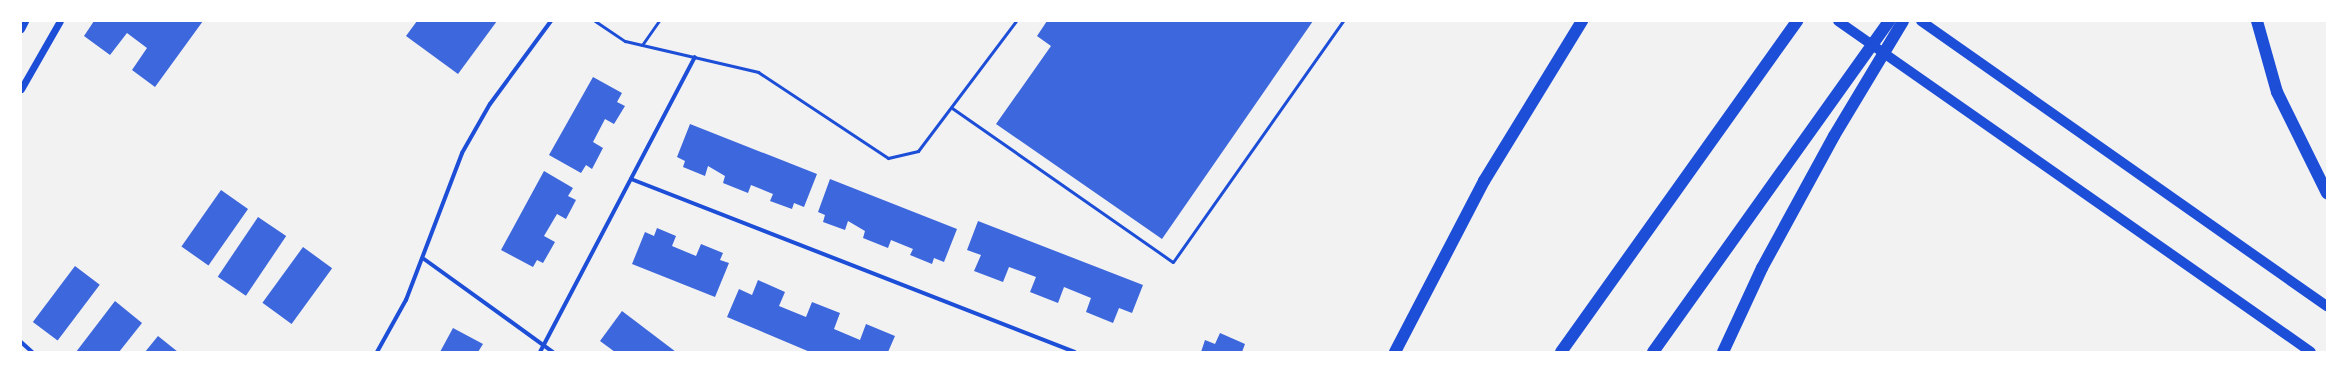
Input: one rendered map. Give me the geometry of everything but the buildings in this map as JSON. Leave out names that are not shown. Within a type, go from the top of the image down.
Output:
[{"type":"highway","points":[[1395,352],[1484,181],[1582,21]]},
{"type":"highway","points":[[1561,352],[1797,21]]},
{"type":"highway","points":[[1653,352],[1889,21]]},
{"type":"highway","points":[[1723,352],[1762,268],[1834,136],[1904,21]]},
{"type":"highway","points":[[2257,21],[2277,92],[2327,193]]},
{"type":"main road","points":[[1838,21],[2311,352]]},
{"type":"main road","points":[[1921,21],[2327,306]]},
{"type":"street","points":[[21,29],[25,21]]},
{"type":"street","points":[[21,89],[60,21]]},
{"type":"street","points":[[376,352],[406,300],[424,259],[462,153],[490,104],[551,21]]},
{"type":"street","points":[[540,352],[695,57]]},
{"type":"street","points":[[631,179],[1074,352]]},
{"type":"street","points":[[424,259],[553,352]]},
{"type":"street","points":[[21,342],[32,352]]},
{"type":"lane","points":[[595,21],[626,41],[758,72],[888,158],[918,152],[1016,21]]},
{"type":"lane","points":[[642,45],[659,21]]},
{"type":"lane","points":[[952,108],[1173,262],[1344,21]]}]
